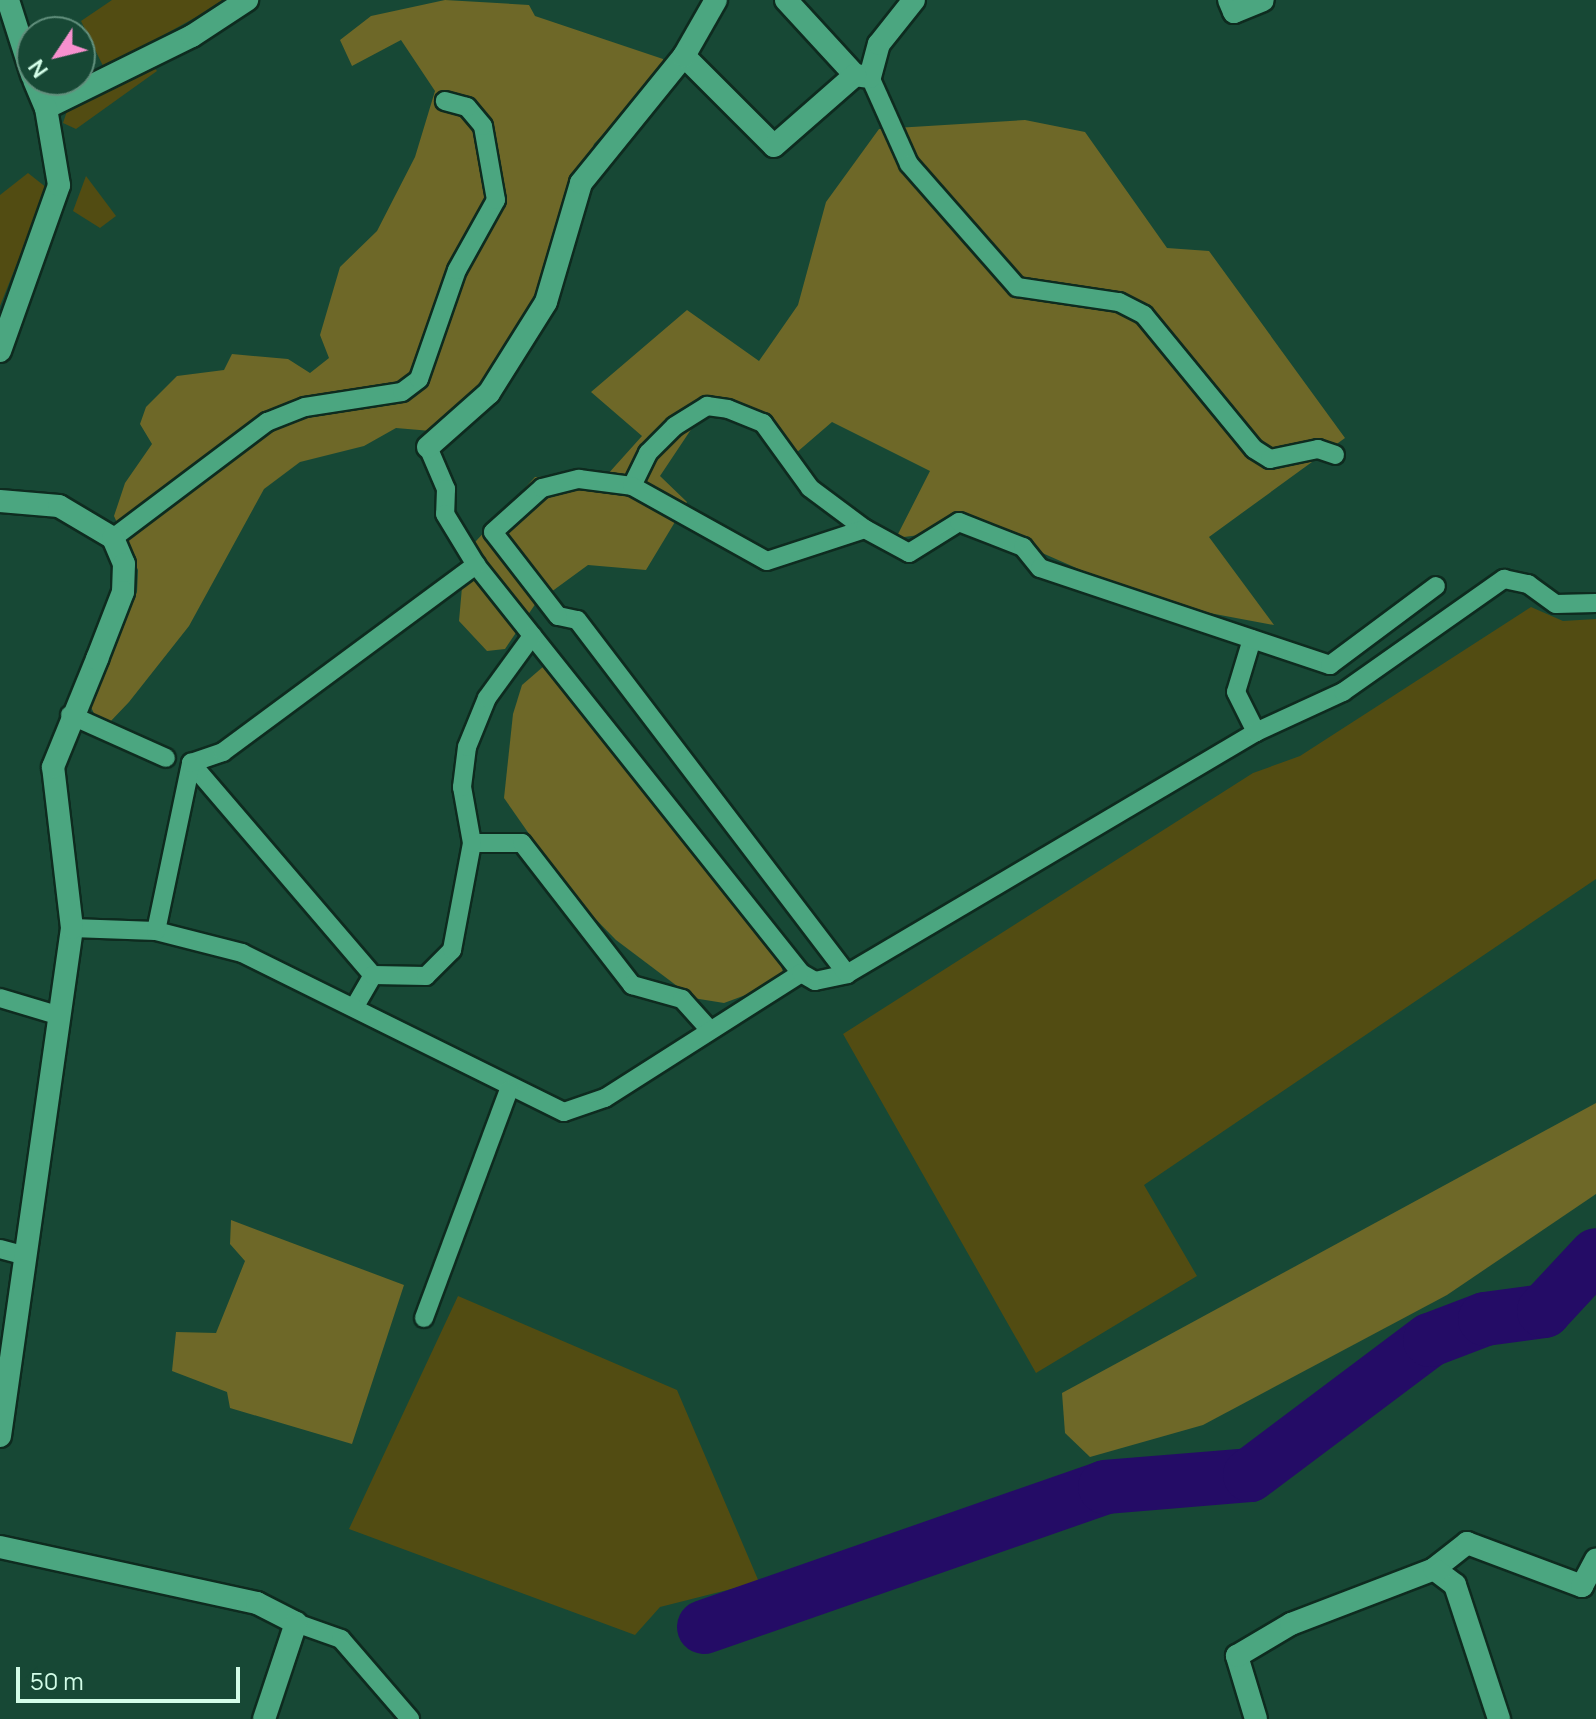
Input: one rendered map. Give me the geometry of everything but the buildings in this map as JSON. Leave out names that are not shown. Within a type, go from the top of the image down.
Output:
[{"type":"street","points":[[8,0],[16,30]]},
{"type":"street","points":[[46,108],[192,36],[247,0]]},
{"type":"street","points":[[428,447],[489,393],[546,302],[581,183],[684,56],[716,0]]},
{"type":"street","points":[[786,0],[863,76]]},
{"type":"street","points":[[684,56],[774,146],[863,76],[879,44],[914,0]]},
{"type":"street","points":[[1229,0],[1234,12],[1263,0]]},
{"type":"street","points":[[0,351],[59,185],[46,108],[41,96]]},
{"type":"street","points":[[0,501],[59,506],[113,538],[124,564],[123,592],[97,659],[70,715],[53,767],[72,928],[0,1436]]},
{"type":"street","points":[[1256,1719],[1237,1656],[1291,1624],[1434,1569],[1467,1543],[1589,1583],[1596,1560]]},
{"type":"street","points":[[0,1547],[257,1603],[296,1623],[264,1719]]},
{"type":"street","points":[[1434,1569],[1455,1585],[1499,1719]]},
{"type":"lane","points":[[863,76],[909,164],[1017,287],[1119,302],[1144,315],[1254,449],[1270,459],[1318,449],[1335,455]]},
{"type":"lane","points":[[113,538],[267,422],[305,407],[402,392],[419,379],[457,270],[496,200],[483,126],[467,107],[445,101]]},
{"type":"lane","points":[[632,486],[648,453],[675,426],[707,406],[728,409],[763,423],[810,488],[865,529],[909,553],[959,522],[1023,547],[1040,568],[1330,665],[1343,692]]},
{"type":"lane","points":[[428,447],[446,489],[445,514],[476,565],[801,973],[815,981],[847,974],[1256,732],[1343,692],[1504,579],[1528,584],[1556,604],[1596,603]]},
{"type":"lane","points":[[847,974],[577,620],[558,616],[493,532],[542,488],[579,479],[632,486],[767,561],[865,529]]},
{"type":"lane","points":[[191,763],[223,752],[476,565]]},
{"type":"lane","points":[[1330,665],[1436,586]]},
{"type":"lane","points":[[191,763],[373,975],[426,976],[441,969],[452,950],[472,843],[462,787],[467,747],[487,698],[532,636]]},
{"type":"lane","points":[[1252,639],[1236,692],[1256,732]]},
{"type":"lane","points":[[70,715],[166,758]]},
{"type":"lane","points":[[156,931],[191,763]]},
{"type":"lane","points":[[472,843],[522,843],[632,985],[682,999],[708,1028]]},
{"type":"lane","points":[[72,928],[156,931],[242,953],[356,1005],[509,1090],[564,1112],[605,1098],[708,1028],[801,973]]},
{"type":"lane","points":[[356,1005],[373,975]]},
{"type":"lane","points":[[0,998],[60,1016]]},
{"type":"lane","points":[[424,1318],[509,1090]]},
{"type":"lane","points":[[0,1249],[27,1256]]},
{"type":"lane","points":[[296,1623],[341,1639],[410,1719]]},
{"type":"shaded area","points":[[112,0],[227,0],[104,68],[96,52],[96,16],[88,16]]},
{"type":"shaded area","points":[[445,0],[529,5],[535,16],[663,59],[665,68],[594,144],[543,289],[483,386],[431,431],[396,428],[364,446],[300,462],[264,489],[189,626],[109,723],[97,720],[90,705],[137,592],[138,570],[114,516],[125,483],[152,444],[140,424],[146,407],[177,376],[224,370],[232,354],[288,359],[310,373],[329,358],[320,335],[340,267],[377,231],[415,157],[435,91],[401,40],[352,66],[340,40],[371,16]]},
{"type":"shaded area","points":[[152,65],[157,71],[76,129],[63,123],[68,108]]},
{"type":"shaded area","points":[[1025,120],[1085,132],[1167,248],[1209,251],[1345,438],[1209,537],[1274,625],[1156,603],[983,527],[896,538],[930,471],[832,422],[796,453],[710,401],[660,476],[687,502],[646,570],[588,565],[536,603],[505,649],[487,651],[459,621],[465,553],[535,477],[607,475],[642,436],[591,392],[687,310],[759,361],[798,305],[826,202],[879,129]]},
{"type":"shaded area","points":[[28,173],[47,188],[0,306],[0,195]]},
{"type":"shaded area","points":[[86,176],[116,216],[100,228],[73,211]]},
{"type":"shaded area","points":[[1531,607],[1563,621],[1596,619],[1596,879],[1144,1185],[1197,1276],[1036,1373],[843,1034],[1253,773],[1300,756]]},
{"type":"shaded area","points":[[544,666],[777,955],[786,980],[724,1003],[693,998],[616,940],[571,894],[504,798],[513,714],[522,685]]},
{"type":"shaded area","points":[[1596,1103],[1596,1194],[1447,1295],[1203,1425],[1090,1457],[1065,1433],[1062,1393]]},
{"type":"shaded area","points":[[231,1220],[404,1285],[352,1444],[230,1408],[227,1392],[172,1371],[176,1332],[216,1333],[245,1261],[230,1244]]},
{"type":"shaded area","points":[[458,1296],[677,1390],[759,1582],[660,1607],[635,1635],[349,1529]]},
{"type":"waterway","points":[[704,1627],[1105,1487],[1250,1475],[1430,1340],[1485,1319],[1544,1311],[1596,1255]]}]
